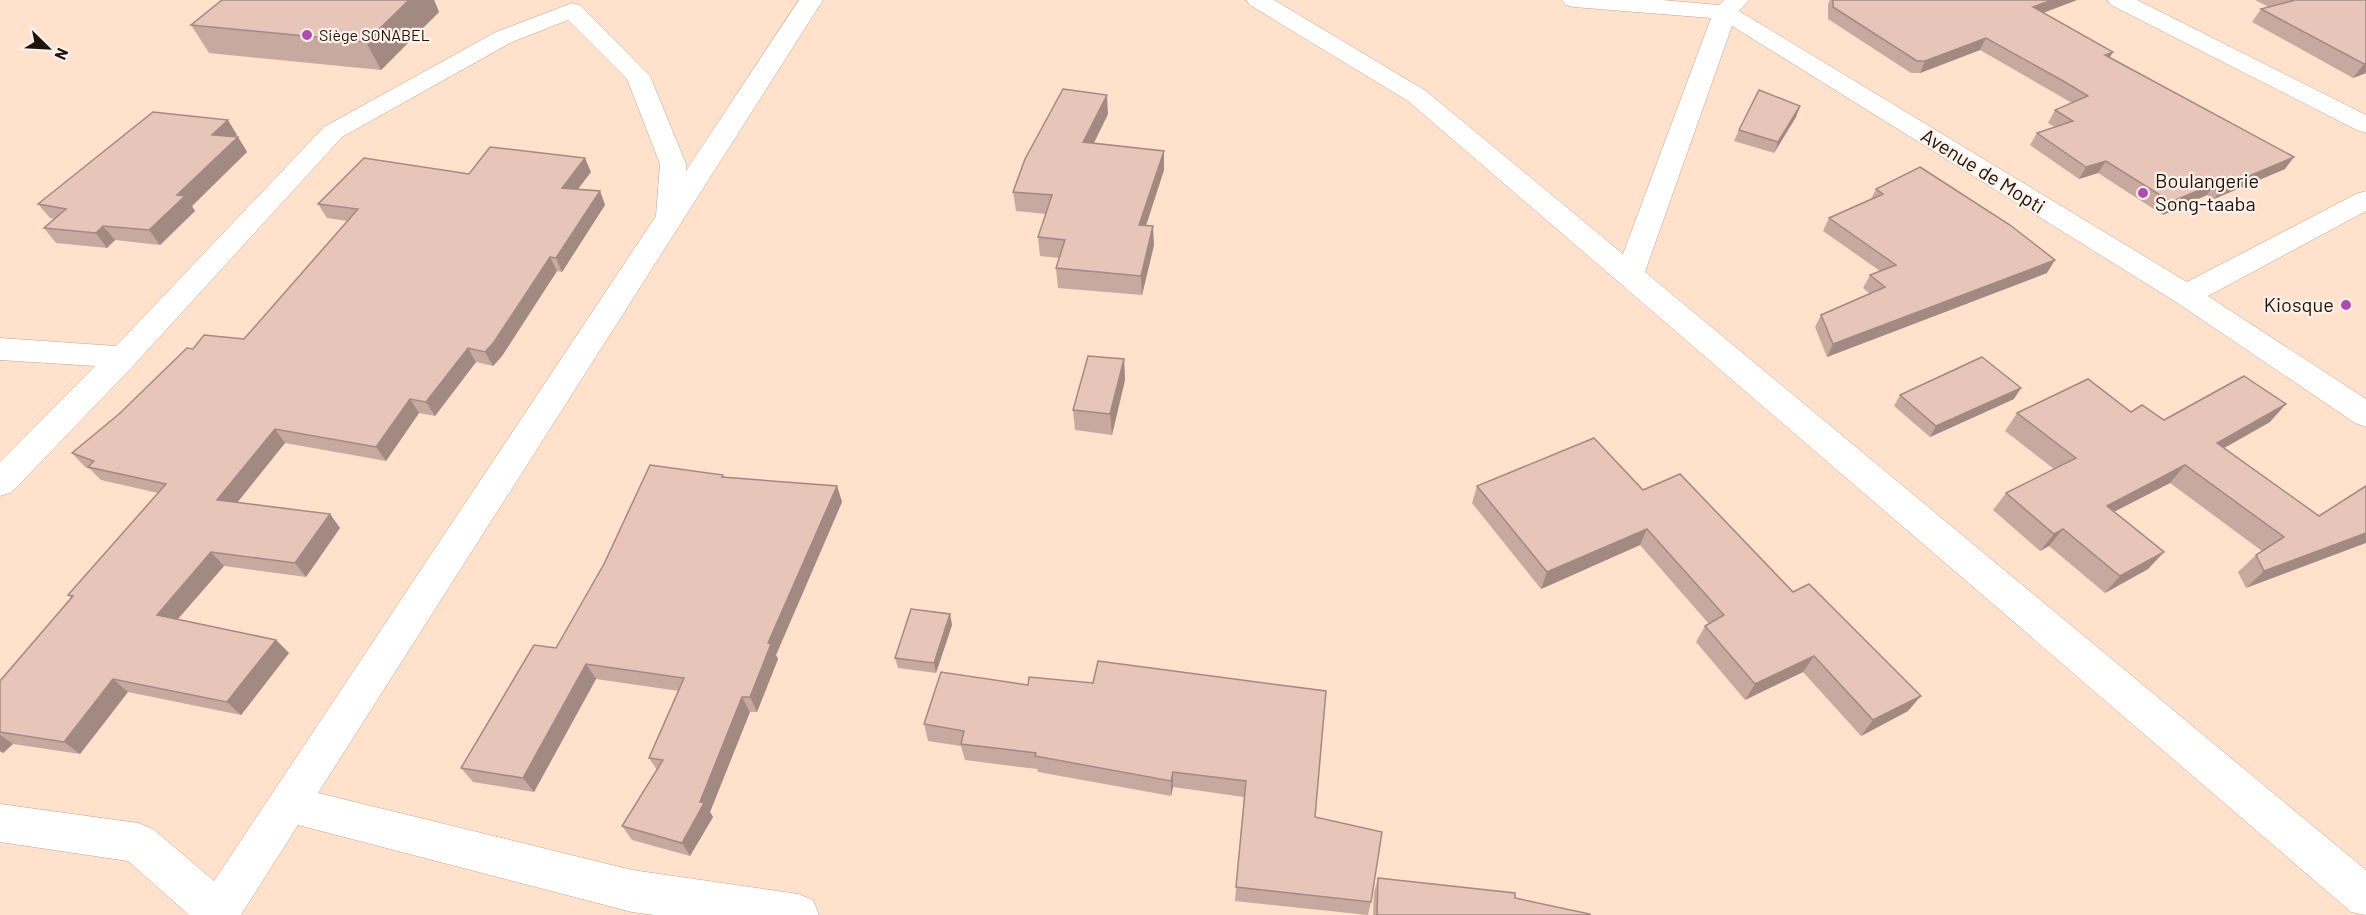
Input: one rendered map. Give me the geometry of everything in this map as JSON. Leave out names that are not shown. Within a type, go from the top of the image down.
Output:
[{"type":"street","points":[[0,823],[138,843],[217,914],[811,0]]},
{"type":"street","points":[[1258,0],[1417,96],[2366,897]]},
{"type":"street","name":"Avenue de Mopti","points":[[1574,0],[1731,6],[2186,295],[2366,415]]},
{"type":"street","points":[[2119,0],[2366,125]]},
{"type":"street","points":[[0,483],[123,357],[333,132],[564,5],[638,76],[673,164],[667,222]]},
{"type":"street","points":[[1630,275],[1731,6]]},
{"type":"street","points":[[2186,295],[2366,200]]},
{"type":"street","points":[[0,349],[123,357]]},
{"type":"street","points":[[288,804],[632,891],[798,915]]},
{"type":"building","points":[[222,0],[409,0],[366,42],[191,25]]},
{"type":"building","points":[[1833,0],[2052,0],[2033,7],[2113,52],[2105,55],[2294,157],[2223,187],[2216,183],[2171,202],[2106,161],[2086,167],[2037,133],[2073,121],[2055,110],[2088,96],[2065,82],[1986,38],[1925,61],[1917,61],[1833,7]]},
{"type":"building","points":[[2290,0],[2366,0],[2366,63],[2364,64],[2261,9],[2292,1]]},
{"type":"building","points":[[1063,89],[1107,95],[1083,142],[1164,151],[1139,225],[1153,226],[1141,276],[1056,268],[1065,240],[1038,237],[1052,195],[1013,192],[1025,159]]},
{"type":"building","points":[[1759,90],[1800,106],[1778,142],[1739,130]]},
{"type":"building","points":[[153,112],[228,120],[212,135],[238,137],[177,195],[185,196],[149,230],[103,226],[96,233],[44,228],[66,209],[38,204]]},
{"type":"building","points":[[490,147],[585,158],[562,188],[600,191],[556,258],[550,257],[494,342],[485,352],[468,348],[426,402],[410,399],[376,447],[275,429],[217,500],[330,514],[295,563],[211,552],[157,615],[276,640],[227,702],[113,679],[64,742],[0,732],[0,681],[73,596],[68,595],[166,484],[88,467],[94,461],[72,453],[119,414],[187,348],[193,349],[204,335],[244,339],[358,209],[318,204],[364,158],[469,174]]},
{"type":"building","points":[[1920,167],[2010,225],[2055,260],[1833,344],[1821,315],[1885,287],[1870,275],[1896,265],[1829,218],[1883,194],[1876,189]]},
{"type":"building","points":[[1088,356],[1124,359],[1110,414],[1073,410]]},
{"type":"building","points":[[1982,357],[2021,388],[1936,426],[1900,395]]},
{"type":"building","points":[[2244,376],[2286,404],[2217,443],[2319,516],[2366,486],[2366,533],[2264,571],[2256,555],[2284,537],[2185,465],[2107,506],[2164,552],[2120,576],[2063,529],[2054,534],[2006,493],[2076,458],[2017,413],[2088,379],[2131,412],[2142,405],[2164,420]]},
{"type":"building","points":[[1594,438],[1643,490],[1680,474],[1793,592],[1809,584],[1921,696],[1873,720],[1814,656],[1755,684],[1705,626],[1724,615],[1647,529],[1547,572],[1477,486]]},
{"type":"building","points":[[650,465],[723,475],[722,477],[837,486],[768,643],[771,644],[750,697],[742,697],[700,802],[704,803],[682,843],[622,826],[663,760],[649,758],[684,678],[586,664],[523,778],[461,768],[534,645],[556,648],[604,564]]},
{"type":"building","points":[[911,609],[950,614],[934,663],[895,658]]},
{"type":"building","points":[[1098,661],[1326,691],[1315,817],[1382,832],[1371,902],[1236,887],[1246,781],[1173,772],[1171,781],[1035,756],[1036,753],[961,744],[964,731],[924,724],[941,672],[1028,685],[1029,677],[1093,683]]},
{"type":"building","points":[[1378,878],[1515,893],[1515,898],[1590,915],[1377,915]]},
{"type":"place","name":"Siège SONABEL","points":[[307,35]]},
{"type":"place","name":"Boulangerie Song-taaba","points":[[2143,193]]},
{"type":"place","name":"Kiosque","points":[[2346,305]]}]
